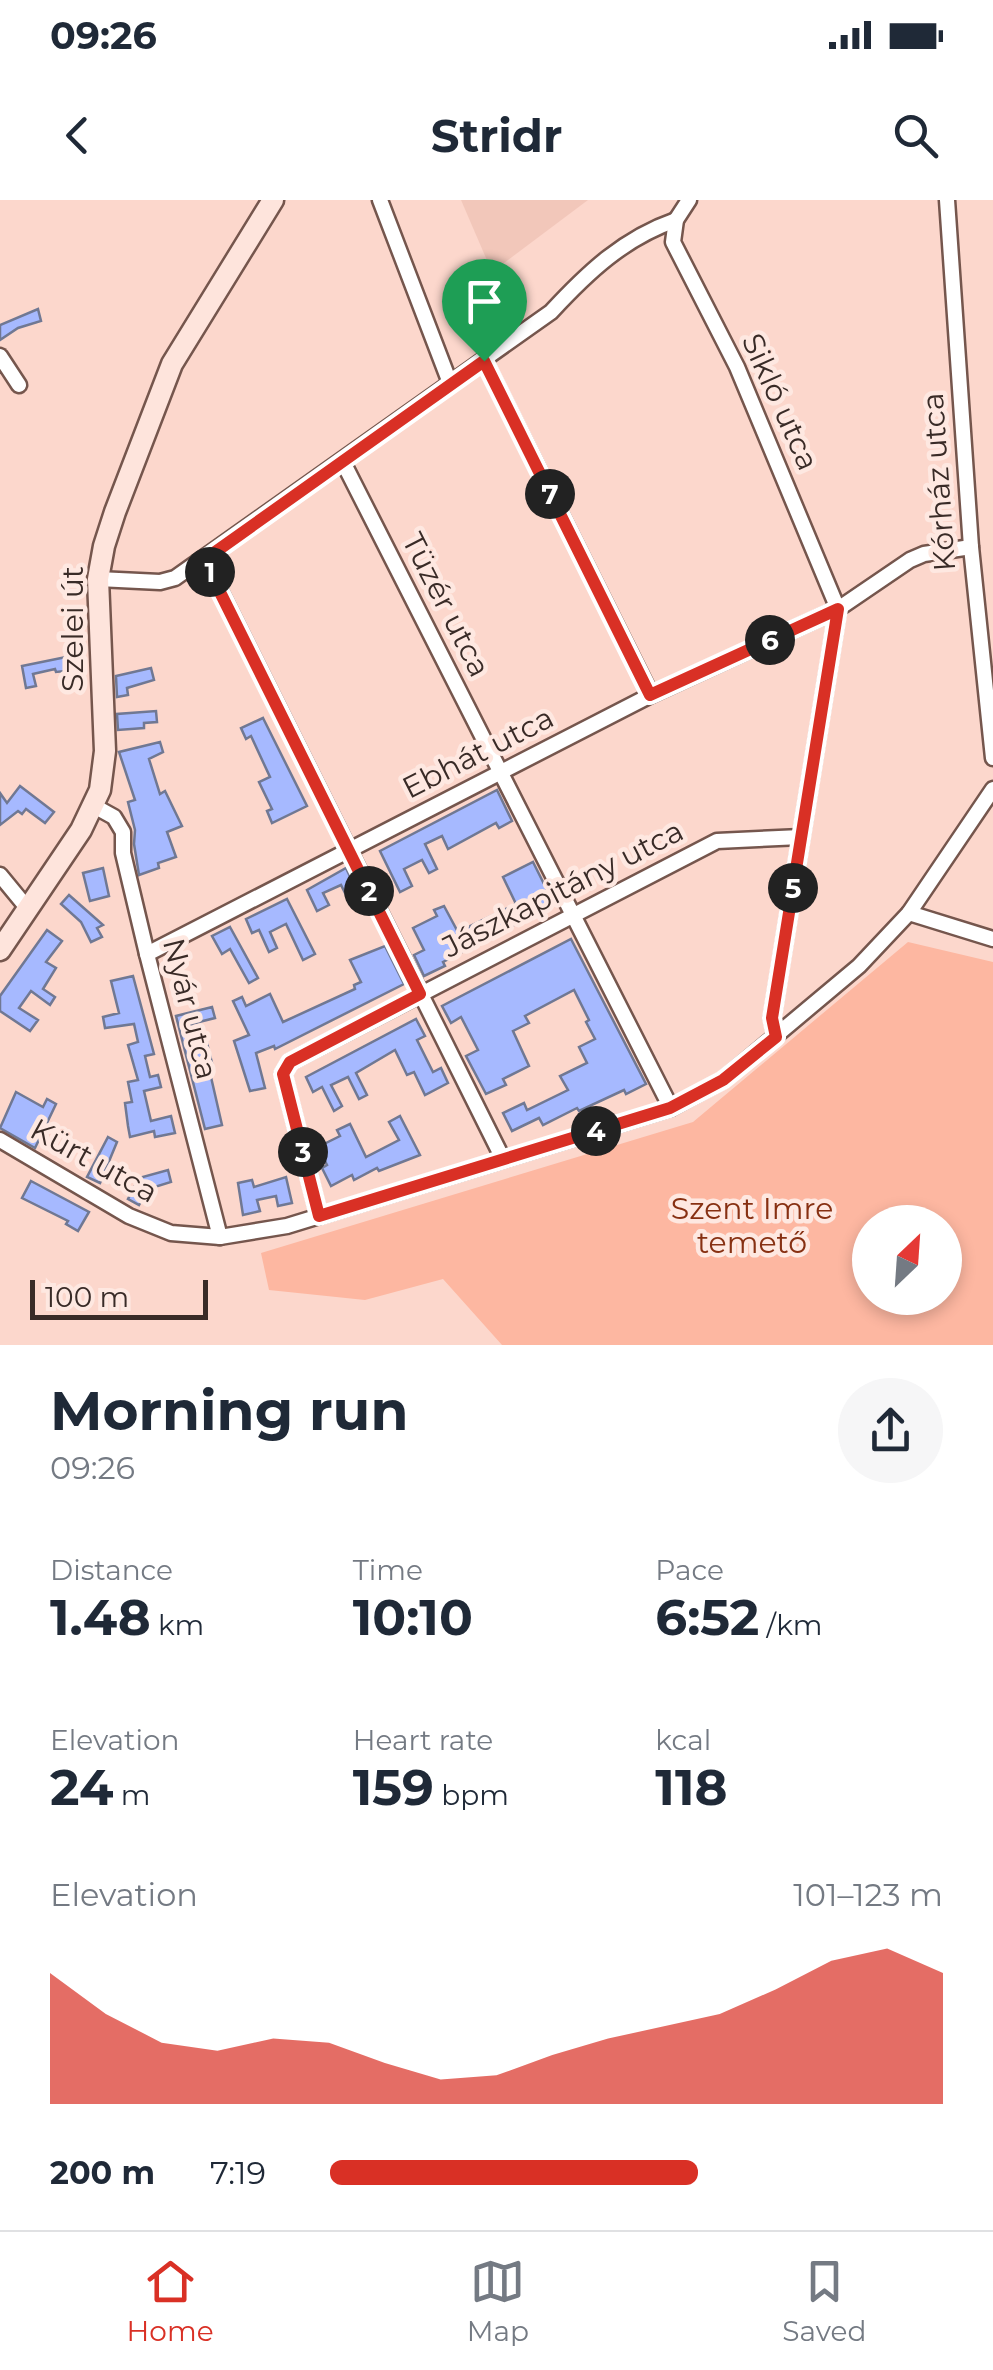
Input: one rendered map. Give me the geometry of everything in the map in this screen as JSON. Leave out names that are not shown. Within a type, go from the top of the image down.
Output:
[{"type":"main road","name":"Szelei út","points":[[0,950],[94,806],[100,790],[106,751],[98,580],[114,512],[172,364],[273,200]]},
{"type":"street","points":[[380,200],[450,383]]},
{"type":"street","points":[[98,580],[160,582],[204,560],[552,312],[588,272],[618,249],[644,231],[676,220],[689,200]]},
{"type":"street","name":"Kórház utca","points":[[947,200],[971,546],[993,758]]},
{"type":"street","name":"Sikló utca","points":[[676,220],[673,242],[736,366],[838,609]]},
{"type":"street","points":[[0,356],[19,385]]},
{"type":"street","points":[[484,361],[650,695]]},
{"type":"street","name":"Tüzér utca","points":[[343,462],[670,1108]]},
{"type":"street","points":[[776,1037],[772,1018],[838,609],[910,560],[971,546]]},
{"type":"street","points":[[204,560],[502,1159]]},
{"type":"street","name":"Ebhát utca","points":[[146,954],[650,695],[838,609]]},
{"type":"street","name":"Kürt utca","points":[[0,1140],[129,1216],[172,1233],[220,1237],[287,1226],[670,1108],[723,1080],[859,966],[909,913],[993,788]]},
{"type":"street","name":"Nyár utca","points":[[94,806],[120,823],[146,954],[220,1237]]},
{"type":"street","name":"Jászkapitány utca","points":[[319,1216],[283,1074],[290,1062],[718,841],[801,838]]},
{"type":"street","points":[[0,874],[28,909]]},
{"type":"street","points":[[909,913],[993,939]]},
{"type":"shaded area","points":[[461,200],[588,200],[492,272]]},
{"type":"green space","name":"Szent Imre temető","points":[[908,942],[993,962],[993,1345],[502,1345],[443,1279],[365,1300],[269,1290],[261,1253],[693,1122]]},
{"type":"building","points":[[38,309],[41,321],[18,328],[0,340],[0,325]]},
{"type":"building","points":[[76,655],[80,674],[66,676],[65,671],[55,669],[33,674],[36,686],[26,688],[22,666]]},
{"type":"building","points":[[151,668],[154,680],[127,688],[128,695],[117,697],[116,676]]},
{"type":"building","points":[[156,711],[157,722],[144,723],[144,728],[118,730],[117,714]]},
{"type":"building","points":[[263,718],[307,806],[272,823],[267,811],[272,809],[259,782],[270,777],[251,736],[246,739],[241,728]]},
{"type":"building","points":[[160,742],[163,752],[149,759],[160,794],[165,791],[182,826],[167,832],[176,857],[139,875],[128,802],[135,800],[119,752]]},
{"type":"building","points":[[20,786],[54,812],[45,823],[26,809],[0,825],[0,793],[7,803]]},
{"type":"building","points":[[497,790],[512,821],[499,828],[496,823],[448,849],[442,836],[425,844],[437,869],[429,873],[422,860],[404,869],[412,886],[400,892],[380,851]]},
{"type":"building","points":[[533,862],[554,904],[443,962],[445,966],[424,976],[414,955],[424,950],[413,928],[437,916],[434,910],[444,906],[458,932],[516,904],[503,877]]},
{"type":"building","points":[[103,868],[109,896],[90,901],[83,873]]},
{"type":"building","points":[[346,868],[355,887],[345,893],[341,885],[323,893],[329,905],[317,911],[307,890]]},
{"type":"building","points":[[69,895],[103,925],[97,928],[102,937],[91,942],[81,922],[61,904]]},
{"type":"building","points":[[287,899],[315,954],[303,960],[286,924],[270,932],[277,948],[269,952],[259,930],[252,933],[246,919]]},
{"type":"building","points":[[230,927],[258,978],[249,983],[230,949],[222,954],[212,936]]},
{"type":"building","points":[[47,930],[62,941],[46,962],[56,968],[43,989],[55,997],[50,1005],[31,991],[19,1008],[38,1020],[30,1031],[0,1011],[0,996]]},
{"type":"building","points":[[571,939],[646,1084],[579,1111],[577,1108],[543,1125],[539,1118],[512,1131],[503,1113],[524,1103],[527,1110],[568,1090],[560,1076],[587,1063],[579,1047],[595,1039],[574,990],[525,1016],[529,1023],[513,1031],[529,1066],[503,1079],[506,1085],[486,1094],[466,1056],[478,1050],[461,1017],[451,1023],[442,1006]]},
{"type":"building","points":[[385,946],[404,984],[275,1049],[274,1046],[256,1053],[265,1088],[250,1091],[234,1041],[249,1035],[233,1001],[242,997],[246,1006],[270,994],[283,1022],[355,989],[354,985],[361,982],[350,960]]},
{"type":"building","points":[[133,976],[154,1054],[145,1056],[150,1077],[158,1075],[161,1087],[144,1091],[151,1121],[171,1116],[175,1133],[155,1137],[154,1131],[130,1137],[125,1103],[132,1102],[128,1082],[138,1080],[128,1045],[138,1042],[134,1024],[105,1028],[103,1017],[119,1013],[111,981]]},
{"type":"building","points":[[212,1007],[215,1018],[191,1024],[197,1045],[207,1043],[222,1125],[205,1129],[176,1016]]},
{"type":"building","points":[[416,1019],[425,1036],[417,1040],[433,1072],[441,1068],[448,1083],[425,1095],[414,1072],[407,1075],[395,1050],[356,1073],[367,1095],[359,1099],[348,1077],[331,1085],[342,1106],[334,1111],[322,1087],[313,1092],[306,1077]]},
{"type":"building","points":[[16,1092],[43,1107],[47,1099],[56,1104],[35,1148],[0,1128]]},
{"type":"building","points":[[400,1116],[420,1155],[379,1171],[377,1168],[354,1180],[352,1175],[331,1186],[318,1147],[340,1136],[337,1130],[350,1124],[366,1157],[399,1140],[389,1122]]},
{"type":"building","points":[[108,1137],[117,1142],[100,1183],[87,1177]]},
{"type":"building","points":[[168,1170],[171,1182],[148,1189],[139,1205],[128,1199],[139,1178]]},
{"type":"building","points":[[286,1177],[292,1203],[278,1206],[276,1196],[257,1200],[260,1211],[243,1215],[238,1183],[252,1180],[254,1187]]},
{"type":"building","points":[[31,1181],[89,1212],[78,1231],[66,1224],[68,1221],[22,1198]]},
{"type":"route","points":[[484,361],[650,695],[838,609],[772,1018],[776,1037],[723,1080],[670,1108],[319,1216],[284,1068],[420,994],[204,560],[484,361]]}]
